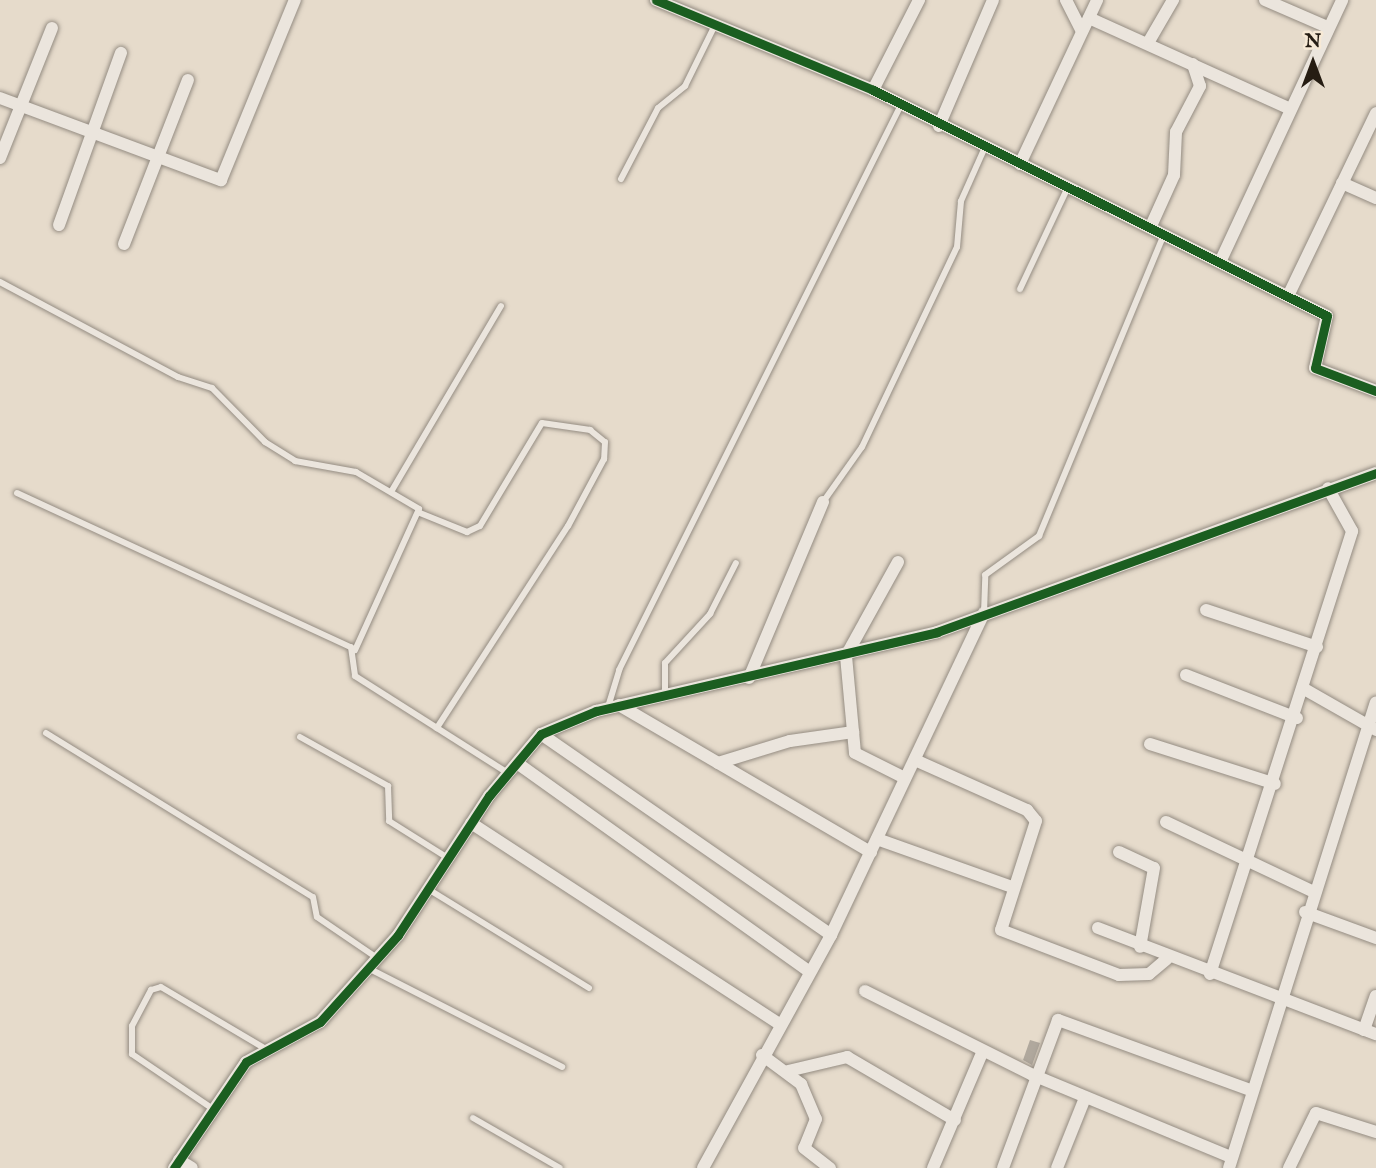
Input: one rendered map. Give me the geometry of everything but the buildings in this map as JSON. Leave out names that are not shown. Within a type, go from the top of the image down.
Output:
[{"type":"street","points":[[0,98],[221,180],[295,0]]},
{"type":"street","points":[[656,0],[873,90],[939,126],[1221,260],[1327,316],[1315,368],[1376,391]]},
{"type":"street","points":[[873,90],[919,0]]},
{"type":"street","points":[[939,126],[993,0]]},
{"type":"street","points":[[1066,0],[1081,29]]},
{"type":"street","points":[[1020,164],[1081,29],[1097,0]]},
{"type":"street","points":[[1148,43],[1172,0]]},
{"type":"street","points":[[1265,0],[1326,27]]},
{"type":"street","points":[[1221,260],[1288,108],[1326,27],[1342,0]]},
{"type":"street","points":[[1089,18],[1288,108]]},
{"type":"street","points":[[0,158],[52,28]]},
{"type":"street","points":[[60,225],[121,53]]},
{"type":"street","points":[[1151,226],[1174,174],[1176,132],[1199,86],[1193,64]]},
{"type":"street","points":[[124,244],[188,80]]},
{"type":"street","points":[[1288,296],[1376,113]]},
{"type":"street","points":[[1342,183],[1376,198]]},
{"type":"street","points":[[192,1168],[176,1164],[246,1062],[320,1022],[373,963],[428,889],[471,822],[541,734],[614,707],[846,656],[984,613],[1376,473]]},
{"type":"street","points":[[1210,974],[1306,690],[1352,531],[1328,488]]},
{"type":"street","points":[[749,678],[823,502]]},
{"type":"street","points":[[898,562],[846,656],[855,753],[905,778]]},
{"type":"street","points":[[1206,610],[1317,647]]},
{"type":"street","points":[[708,1165],[762,1055],[831,935],[984,613]]},
{"type":"street","points":[[1186,675],[1297,718]]},
{"type":"street","points":[[1306,690],[1372,729]]},
{"type":"street","points":[[865,991],[1033,1075],[1229,1162],[1312,891],[1372,729],[1376,703]]},
{"type":"street","points":[[614,707],[718,763],[871,852]]},
{"type":"street","points":[[718,763],[790,741],[853,732]]},
{"type":"street","points":[[541,734],[831,935]]},
{"type":"street","points":[[1150,744],[1275,784]]},
{"type":"street","points":[[915,760],[1031,813],[1036,826],[1012,887],[1001,930],[1119,975],[1149,974],[1167,958]]},
{"type":"street","points":[[512,768],[810,972]]},
{"type":"street","points":[[471,822],[781,1025]]},
{"type":"street","points":[[1166,822],[1312,891]]},
{"type":"street","points":[[877,839],[1012,887]]},
{"type":"street","points":[[1119,852],[1154,868],[1140,947]]},
{"type":"street","points":[[1306,912],[1376,938]]},
{"type":"street","points":[[1098,928],[1167,958],[1370,1032],[1376,996]]},
{"type":"street","points":[[1003,1168],[1033,1075],[1058,1020],[1250,1090]]},
{"type":"street","points":[[933,1168],[983,1051]]},
{"type":"street","points":[[762,1055],[788,1071],[816,1115],[804,1148],[830,1168]]},
{"type":"street","points":[[788,1071],[847,1057],[955,1120]]},
{"type":"street","points":[[1057,1168],[1085,1098]]},
{"type":"street","points":[[1289,1168],[1316,1113],[1376,1132]]},
{"type":"lane","points":[[621,179],[658,108],[685,86],[715,25]]},
{"type":"lane","points":[[614,707],[619,670],[901,105]]},
{"type":"lane","points":[[823,502],[862,447],[952,259],[961,201],[985,147]]},
{"type":"lane","points":[[1020,289],[1068,187]]},
{"type":"lane","points":[[984,613],[985,575],[1039,536],[1165,233]]},
{"type":"lane","points":[[0,282],[178,377],[212,388],[265,442],[295,461],[356,472],[420,513],[467,532],[480,526],[542,423],[590,430],[605,442],[604,459],[568,526],[437,728]]},
{"type":"lane","points":[[391,492],[501,306]]},
{"type":"lane","points":[[17,493],[355,650]]},
{"type":"lane","points":[[420,513],[355,650],[355,676],[437,728],[512,768]]},
{"type":"lane","points":[[665,695],[665,663],[711,612],[736,563]]},
{"type":"lane","points":[[46,733],[313,897],[317,917],[373,963],[562,1067]]},
{"type":"lane","points":[[300,737],[386,784],[389,821],[448,858]]},
{"type":"lane","points":[[428,889],[589,988]]},
{"type":"lane","points":[[213,1109],[132,1054],[130,1032],[151,990],[161,987],[268,1050]]},
{"type":"lane","points":[[472,1118],[560,1168]]},
{"type":"cycle path","points":[[656,0],[873,90],[1327,316],[1315,368],[1376,391]]},
{"type":"cycle path","points":[[174,1168],[246,1062],[320,1022],[398,935],[489,796],[541,734],[596,711],[937,632],[1376,473]]}]
